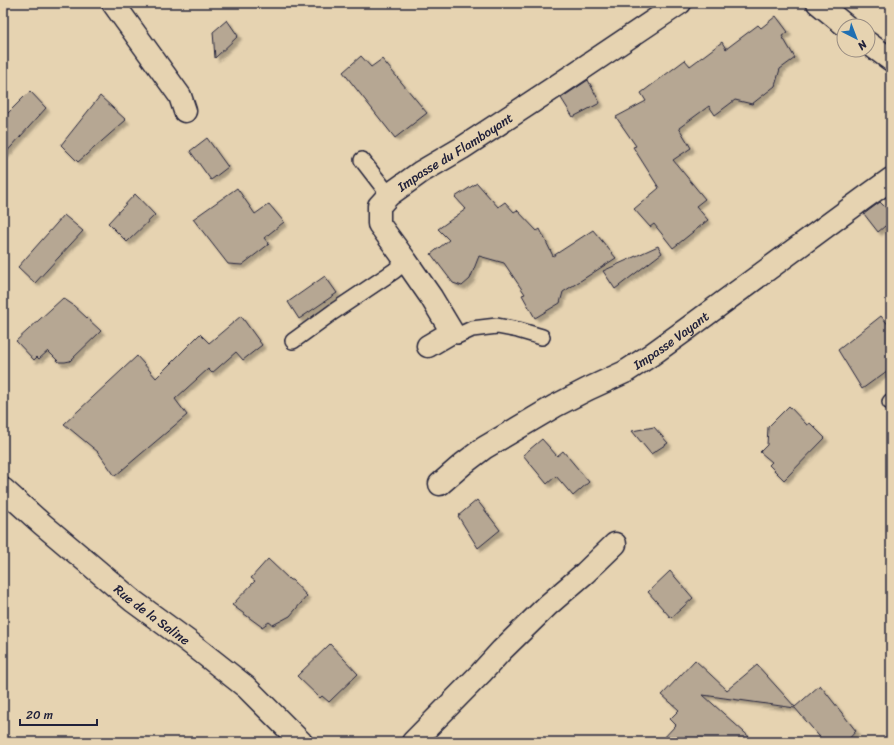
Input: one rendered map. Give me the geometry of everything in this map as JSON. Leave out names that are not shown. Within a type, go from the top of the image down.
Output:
[{"type":"street","points":[[113,3],[180,96],[185,111]]},
{"type":"street","name":"Impasse du Flamboyant","points":[[452,332],[406,260],[378,224],[379,206],[388,195],[421,172],[462,148],[680,3]]},
{"type":"street","points":[[818,3],[836,18]]},
{"type":"street","points":[[876,49],[891,60]]},
{"type":"street","name":"Impasse Vayant","points":[[440,484],[479,452],[511,432],[555,406],[625,372],[651,355],[891,179]]},
{"type":"street","points":[[428,346],[452,332]]},
{"type":"street","name":"Rue de la Saline","points":[[3,489],[133,601],[189,642],[246,688],[301,742]]},
{"type":"street","points":[[413,742],[502,650],[548,605],[585,573],[615,544]]},
{"type":"lane","points":[[362,160],[388,195]]},
{"type":"lane","points":[[293,340],[394,271],[406,260]]},
{"type":"lane","points":[[452,332],[457,336],[472,329],[497,326],[542,337]]},
{"type":"building","points":[[776,16],[788,32],[782,36],[795,58],[780,69],[775,86],[752,104],[735,100],[715,115],[709,106],[679,128],[691,148],[673,160],[705,199],[696,206],[708,220],[673,248],[654,224],[650,227],[634,209],[659,188],[633,147],[636,146],[616,117],[646,101],[641,93],[685,60],[690,66],[722,42],[726,49],[758,25],[761,28]]},
{"type":"building","points":[[227,20],[238,36],[215,58],[213,32]]},
{"type":"building","points":[[361,56],[371,67],[382,59],[427,113],[395,138],[343,72]]},
{"type":"building","points":[[588,80],[600,103],[573,117],[561,98]]},
{"type":"building","points":[[30,91],[46,108],[3,156],[3,118]]},
{"type":"building","points":[[100,96],[126,120],[78,162],[61,145]]},
{"type":"building","points":[[207,138],[228,167],[211,180],[190,151]]},
{"type":"building","points":[[477,183],[498,207],[505,202],[514,212],[517,210],[537,231],[540,229],[553,256],[593,230],[616,258],[563,292],[560,303],[535,318],[522,295],[525,294],[504,263],[479,256],[470,279],[462,286],[453,283],[431,254],[449,240],[438,229],[466,209],[455,197]]},
{"type":"building","points":[[237,188],[255,214],[269,204],[284,222],[264,238],[269,244],[242,265],[228,264],[193,219]]},
{"type":"building","points":[[135,194],[155,215],[127,242],[108,223]]},
{"type":"building","points":[[880,202],[891,213],[891,221],[878,232],[864,214]]},
{"type":"building","points":[[64,215],[83,231],[35,283],[18,267]]},
{"type":"building","points":[[658,246],[662,253],[615,289],[603,271]]},
{"type":"building","points":[[325,276],[337,293],[299,319],[288,302]]},
{"type":"building","points":[[63,298],[73,305],[101,331],[70,361],[59,362],[48,351],[39,359],[37,357],[34,360],[16,341]]},
{"type":"building","points":[[241,316],[262,345],[243,360],[236,352],[212,373],[208,369],[175,399],[187,415],[115,476],[98,452],[64,424],[137,356],[156,378],[200,334],[209,343]]},
{"type":"building","points":[[881,316],[891,328],[891,368],[862,389],[838,350]]},
{"type":"building","points":[[789,406],[807,425],[810,423],[825,438],[784,480],[769,465],[772,462],[760,452],[767,445],[768,427]]},
{"type":"building","points":[[654,427],[668,443],[651,454],[632,431]]},
{"type":"building","points":[[542,439],[557,456],[563,451],[589,482],[573,496],[556,476],[547,484],[523,455]]},
{"type":"building","points":[[477,500],[500,530],[478,548],[458,516]]},
{"type":"building","points":[[268,559],[290,580],[292,580],[307,596],[290,616],[273,625],[269,622],[262,627],[232,605],[255,581],[251,578]]},
{"type":"building","points":[[670,571],[693,598],[671,618],[648,592]]},
{"type":"building","points":[[330,644],[358,674],[329,702],[322,696],[320,698],[297,676]]},
{"type":"building","points":[[695,660],[727,690],[757,665],[795,707],[820,685],[856,731],[846,742],[824,742],[795,708],[703,695],[755,742],[660,742],[676,725],[670,719],[679,710],[662,695]]}]
